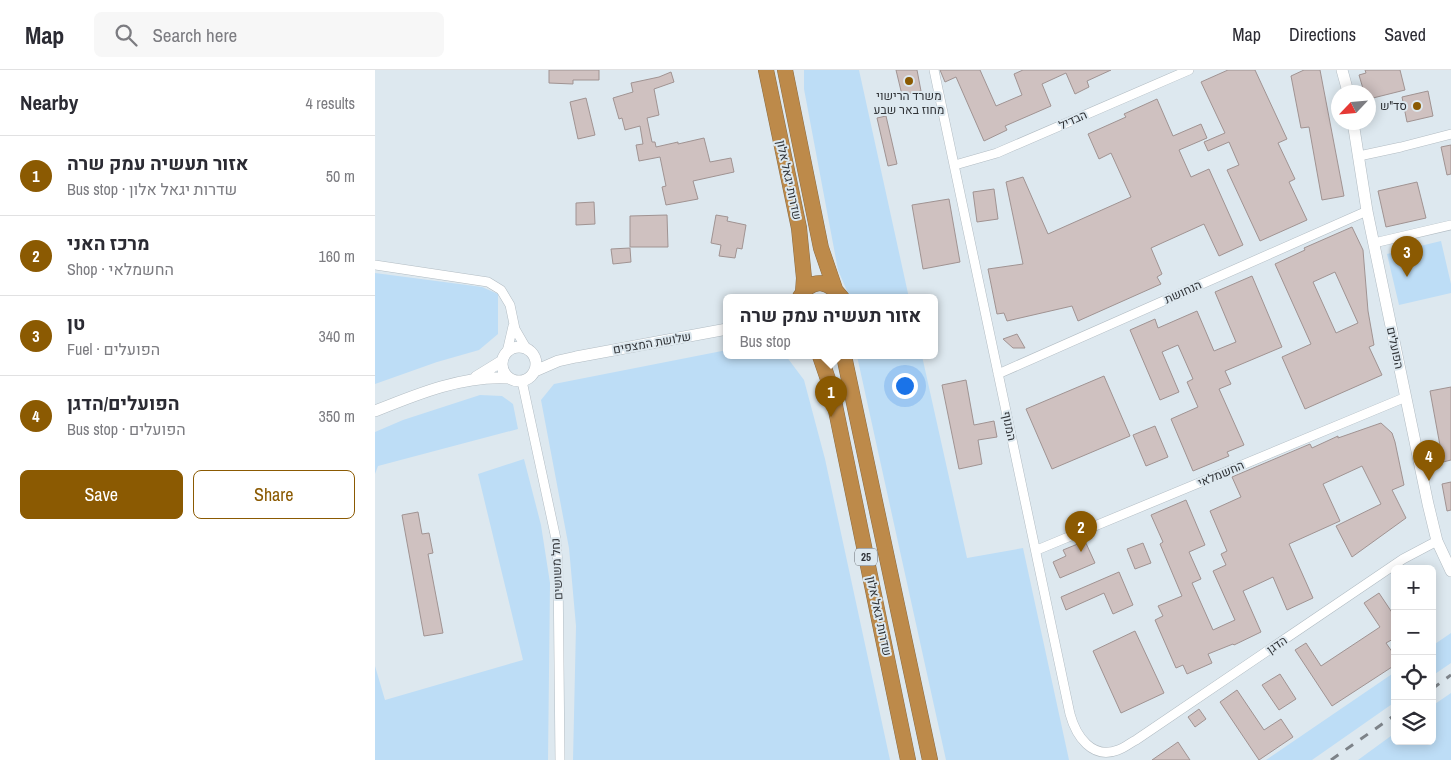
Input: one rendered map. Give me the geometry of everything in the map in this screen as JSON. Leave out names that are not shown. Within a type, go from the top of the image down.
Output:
[{"type":"highway","name":"שדרות יגאל אלון","points":[[766,70],[799,228],[804,270],[801,294]]},
{"type":"highway","name":"שדרות יגאל אלון","points":[[786,73],[821,248],[838,294]]},
{"type":"highway","points":[[802,294],[811,286],[821,283],[828,285],[838,294]]},
{"type":"highway","name":"שדרות יגאל אלון","points":[[821,359],[834,400],[908,760]]},
{"type":"highway","name":"שדרות יגאל אלון","points":[[845,359],[930,760]]},
{"type":"street","name":"המנוף","points":[[934,70],[1037,550],[1073,728],[1081,740],[1092,749],[1104,752],[1117,750]]},
{"type":"street","name":"הבדיל","points":[[955,165],[997,153],[1189,70]]},
{"type":"street","points":[[1343,70],[1346,85]]},
{"type":"street","name":"הפועלים","points":[[1354,130],[1367,211],[1437,541],[1451,571]]},
{"type":"street","points":[[1359,156],[1451,134]]},
{"type":"street","name":"הנחושת","points":[[998,374],[1367,211]]},
{"type":"street","points":[[1374,243],[1451,226]]},
{"type":"street","points":[[375,265],[488,282],[501,290],[510,305],[518,336],[536,360],[535,371],[532,376],[517,382],[509,378],[503,370],[504,356],[514,324]]},
{"type":"street","name":"שלושת המצפים","points":[[535,371],[576,357],[723,330]]},
{"type":"street","points":[[472,379],[515,347],[530,352]]},
{"type":"street","name":"שלושת המצפים","points":[[530,352],[553,358],[576,357]]},
{"type":"street","points":[[375,410],[472,379],[509,378]]},
{"type":"street","name":"נחל משושים","points":[[523,381],[556,539],[560,760]]},
{"type":"street","name":"החשמלאי","points":[[1037,550],[1406,397]]},
{"type":"street","name":"הדגן","points":[[1117,750],[1136,740],[1403,559],[1437,541]]},
{"type":"shaded area","points":[[804,70],[859,70],[908,294],[848,294],[838,270],[804,89]]},
{"type":"shaded area","points":[[1441,241],[1451,284],[1451,293],[1399,305],[1387,254]]},
{"type":"shaded area","points":[[375,273],[482,287],[498,294],[498,334],[479,350],[437,362],[375,384]]},
{"type":"shaded area","points":[[723,351],[723,359],[788,359],[804,380],[825,459],[890,760],[573,760],[576,626],[569,548],[541,400],[554,384]]},
{"type":"shaded area","points":[[858,359],[923,359],[967,558],[1023,548],[1069,760],[946,760]]},
{"type":"shaded area","points":[[480,395],[502,396],[513,404],[518,429],[378,466],[375,474],[375,432],[403,420]]},
{"type":"shaded area","points":[[524,459],[541,525],[550,583],[548,760],[375,760],[375,666],[385,700],[523,660],[478,474]]},
{"type":"shaded area","points":[[1451,633],[1451,663],[1436,673],[1436,655],[1436,643]]},
{"type":"shaded area","points":[[1391,675],[1391,705],[1312,760],[1266,760]]},
{"type":"shaded area","points":[[1451,693],[1451,760],[1358,760],[1391,736],[1391,745],[1436,745],[1436,703]]},
{"type":"building","points":[[549,70],[599,70],[599,80],[573,80],[573,84],[549,83]]},
{"type":"building","name":"משרד הרישוי מחוז באר שבע","points":[[896,70],[917,70],[921,91],[902,95]]},
{"type":"building","points":[[940,70],[980,70],[996,106],[1022,95],[1014,74],[1023,70],[1111,70],[1087,81],[1089,87],[1075,94],[1066,73],[1042,84],[1051,106],[1005,126],[1007,130],[984,141],[956,77],[945,82]]},
{"type":"building","points":[[1228,70],[1255,70],[1287,139],[1278,143],[1295,179],[1289,182],[1307,220],[1260,241],[1227,170],[1239,165],[1229,142],[1208,151],[1204,142],[1225,133],[1201,82]]},
{"type":"building","points":[[1304,70],[1320,70],[1344,196],[1322,200],[1309,127],[1301,128],[1291,76]]},
{"type":"building","points":[[1365,70],[1400,70],[1405,90],[1376,97],[1376,85],[1362,85],[1359,75],[1366,73]]},
{"type":"building","points":[[671,72],[674,82],[654,89],[659,115],[647,118],[652,142],[655,142],[656,147],[704,138],[710,162],[731,158],[734,172],[693,181],[698,199],[666,205],[662,187],[666,186],[660,157],[639,161],[636,145],[643,144],[640,126],[625,130],[622,118],[619,119],[613,98],[633,92],[631,83],[659,77]]},
{"type":"building","points":[[1428,91],[1433,116],[1407,122],[1402,97]]},
{"type":"building","points":[[586,98],[595,135],[578,139],[570,102]]},
{"type":"building","points":[[1157,99],[1173,136],[1201,124],[1207,138],[1179,150],[1191,177],[1209,169],[1243,245],[1219,256],[1204,224],[1151,248],[1162,274],[1157,277],[1161,284],[1078,321],[1072,306],[1007,321],[1004,313],[997,314],[988,269],[1023,264],[1006,182],[1023,177],[1048,234],[1131,197],[1111,153],[1099,159],[1088,134],[1126,117],[1124,114]]},
{"type":"building","points":[[886,116],[897,164],[888,166],[877,118]]},
{"type":"building","points":[[1451,145],[1451,174],[1447,175],[1441,147]]},
{"type":"building","points":[[1417,182],[1426,218],[1386,227],[1378,191]]},
{"type":"building","points":[[994,189],[998,219],[977,222],[973,192]]},
{"type":"building","points":[[949,199],[960,262],[923,269],[912,205]]},
{"type":"building","points":[[594,202],[595,224],[576,225],[576,203]]},
{"type":"building","points":[[667,215],[668,247],[630,247],[630,216]]},
{"type":"building","points":[[716,215],[728,217],[727,221],[746,225],[742,249],[737,248],[735,258],[719,256],[721,245],[711,243]]},
{"type":"building","points":[[1352,227],[1363,250],[1368,311],[1374,345],[1369,347],[1382,375],[1305,409],[1282,357],[1311,344],[1275,264],[1305,250],[1304,248]],"holes":[[[1335,272],[1358,323],[1336,333],[1313,282]]]},
{"type":"building","points":[[630,248],[631,262],[613,264],[611,249]]},
{"type":"building","points":[[1252,276],[1282,347],[1225,371],[1231,384],[1219,389],[1244,445],[1227,452],[1229,456],[1193,471],[1171,419],[1198,407],[1187,382],[1193,379],[1178,345],[1162,352],[1179,392],[1160,400],[1130,330],[1155,319],[1158,328],[1197,311],[1214,351],[1236,342],[1215,292]]},
{"type":"building","points":[[1017,334],[1025,348],[1013,348],[1003,339]]},
{"type":"building","points":[[1104,376],[1130,436],[1052,469],[1026,409]]},
{"type":"building","points":[[966,380],[974,425],[994,421],[997,437],[978,440],[982,464],[959,469],[942,385]]},
{"type":"building","points":[[1451,387],[1451,460],[1443,462],[1430,391]]},
{"type":"building","points":[[1381,423],[1392,433],[1395,442],[1404,485],[1392,490],[1406,518],[1352,557],[1336,526],[1381,504],[1362,466],[1323,484],[1340,521],[1289,544],[1313,598],[1287,610],[1273,577],[1243,591],[1261,632],[1234,645],[1208,654],[1212,663],[1187,674],[1183,665],[1176,668],[1155,620],[1163,616],[1158,606],[1182,596],[1160,544],[1163,542],[1151,515],[1186,500],[1205,545],[1189,552],[1201,579],[1192,583],[1213,630],[1235,620],[1213,571],[1226,565],[1221,554],[1227,551],[1210,511],[1241,497],[1232,477],[1310,444],[1312,448],[1338,436],[1338,438]]},
{"type":"building","points":[[1155,426],[1168,457],[1146,466],[1133,435]]},
{"type":"building","points":[[1451,482],[1451,510],[1447,511],[1442,484]]},
{"type":"building","points":[[418,512],[422,534],[429,533],[433,553],[428,554],[443,633],[424,636],[402,515]]},
{"type":"building","points":[[1085,541],[1095,563],[1060,578],[1053,562],[1066,556],[1063,550]]},
{"type":"building","points":[[1143,543],[1151,563],[1135,569],[1127,549]]},
{"type":"building","points":[[1119,572],[1133,605],[1113,614],[1104,593],[1066,610],[1061,597]]},
{"type":"building","points":[[1379,593],[1391,611],[1391,640],[1386,643],[1391,650],[1391,668],[1332,706],[1295,650],[1306,643],[1321,666],[1380,627],[1364,603]]},
{"type":"building","points":[[1135,631],[1164,693],[1121,713],[1093,651]]},
{"type":"building","points":[[1280,674],[1296,699],[1279,710],[1262,685]]},
{"type":"building","points":[[1237,690],[1264,730],[1281,719],[1293,737],[1259,760],[1220,702]]},
{"type":"building","points":[[1199,709],[1206,719],[1195,727],[1188,717]]},
{"type":"building","points":[[1178,742],[1190,760],[1152,760]]},
{"type":"railway","points":[[1436,686],[1451,675]]},
{"type":"railway","points":[[1331,760],[1391,718]]},
{"type":"place","name":"משרד הרישוי מחוז באר שבע","points":[[909,81]]},
{"type":"place","name":"סד\"ש","points":[[1417,106]]},
{"type":"place","name":"טן","points":[[1407,277]]},
{"type":"place","name":"אזור תעשיה עמק שרה","points":[[831,417]]},
{"type":"place","name":"הפועלים/הדגן","points":[[1429,481]]},
{"type":"place","name":"מרכז האני","points":[[1081,552]]}]
